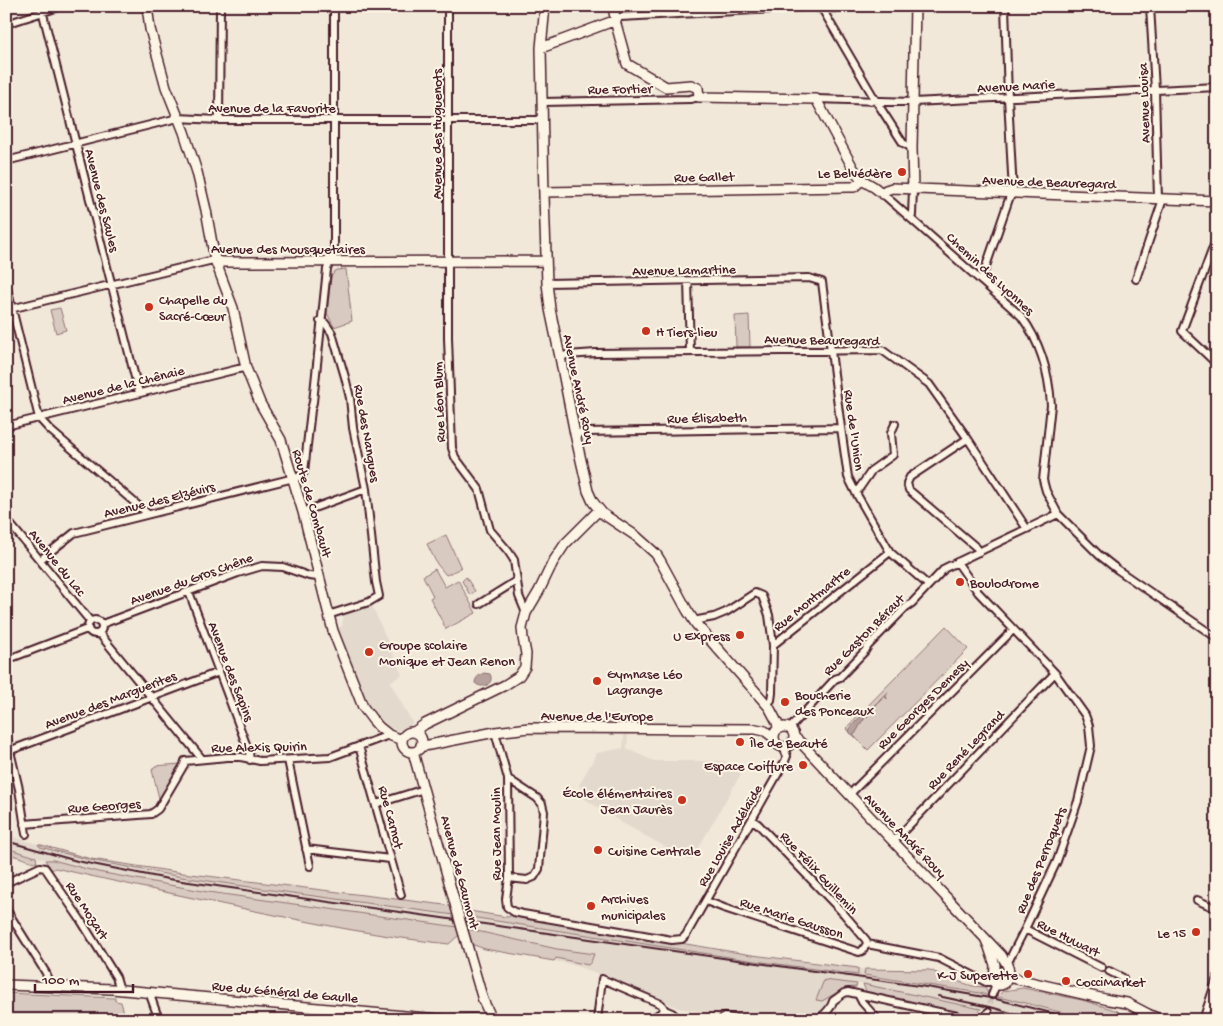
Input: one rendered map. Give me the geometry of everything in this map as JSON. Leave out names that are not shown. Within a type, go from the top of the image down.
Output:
[{"type":"street","points":[[6,24],[42,9],[62,6]]},
{"type":"street","name":"Route de Combault","points":[[147,6],[152,39],[166,87],[197,172],[216,260],[233,308],[242,368],[281,440],[316,560],[318,577],[328,615],[363,707],[376,724],[389,735],[402,740]]},
{"type":"street","points":[[219,120],[220,6]]},
{"type":"street","points":[[293,478],[300,476],[304,472],[327,270],[334,254],[334,6]]},
{"type":"street","name":"Avenue des Huguenots","points":[[448,6],[448,261]]},
{"type":"street","name":"Avenue André Rouy","points":[[545,6],[541,48],[547,284],[550,309],[588,490],[599,510],[636,536],[656,554],[693,621],[768,706],[779,713],[784,727]]},
{"type":"street","points":[[613,6],[627,64],[666,87],[691,85],[698,88],[698,96],[816,99]]},
{"type":"street","points":[[541,48],[620,17],[871,6]]},
{"type":"street","points":[[909,217],[912,215],[913,190],[915,6]]},
{"type":"street","points":[[981,281],[1009,199],[1013,193],[1005,6]]},
{"type":"street","name":"Avenue Louisa","points":[[1150,6],[1160,199]]},
{"type":"street","points":[[821,8],[903,143],[912,148]]},
{"type":"street","name":"Avenue des Saules","points":[[42,9],[138,393]]},
{"type":"street","name":"Avenue Marie","points":[[816,99],[913,102],[1217,87]]},
{"type":"street","name":"Rue Fortier","points":[[543,102],[690,99],[698,96]]},
{"type":"street","name":"Chemin des Lyonnes","points":[[816,99],[849,162],[862,180],[883,194],[1022,318],[1029,327],[1038,343],[1045,363],[1051,405],[1044,480],[1046,491],[1058,514],[1099,555],[1118,570],[1217,638]]},
{"type":"street","name":"Avenue de la Favorite","points":[[6,161],[178,118],[219,120],[543,120]]},
{"type":"street","name":"Rue Gallet","points":[[544,192],[849,187],[862,180]]},
{"type":"street","name":"Avenue de Beauregard","points":[[883,194],[890,189],[1217,201]]},
{"type":"street","points":[[1136,279],[1160,199]]},
{"type":"street","points":[[1217,237],[1182,331],[1217,364]]},
{"type":"street","name":"Avenue des Mousquetaires","points":[[9,310],[216,260],[222,262],[546,262]]},
{"type":"street","name":"Rue Léon Blum","points":[[448,261],[448,343],[454,454],[479,489],[490,530],[513,557],[519,596],[526,613]]},
{"type":"street","name":"Avenue Lamartine","points":[[547,284],[809,278],[822,282]]},
{"type":"street","points":[[688,281],[690,352]]},
{"type":"street","name":"Rue de l'Union","points":[[822,282],[848,477],[890,552],[928,585]]},
{"type":"street","points":[[6,284],[9,310],[39,418],[50,430],[148,514]]},
{"type":"street","name":"Rue des Nangues","points":[[303,512],[366,490],[352,428],[350,398],[345,377],[332,333],[325,323],[320,321]]},
{"type":"street","name":"Avenue Beauregard","points":[[560,357],[599,353],[882,350],[929,384],[1027,528]]},
{"type":"street","name":"Avenue de la Chênaie","points":[[6,426],[242,368]]},
{"type":"street","points":[[856,493],[872,470],[894,455],[891,432],[895,424]]},
{"type":"street","name":"Rue Élisabeth","points":[[575,434],[594,432],[840,428]]},
{"type":"street","points":[[968,440],[910,477],[907,483],[909,490],[977,548],[979,552]]},
{"type":"street","name":"Avenue des Elzévirs","points":[[40,560],[74,533],[293,478]]},
{"type":"street","points":[[328,615],[369,602],[379,596],[366,490]]},
{"type":"street","points":[[414,732],[421,739],[421,745],[418,750],[413,752],[405,749],[403,746],[402,740],[406,733],[414,732],[425,724],[505,685],[522,673],[526,661],[522,628],[526,613],[539,592],[553,562],[565,544],[599,510]]},
{"type":"street","points":[[957,562],[1058,514]]},
{"type":"street","name":"Avenue du Lac","points":[[6,519],[90,621]]},
{"type":"street","name":"Rue Montmartre","points":[[768,706],[772,693],[773,645],[890,552]]},
{"type":"street","name":"Rue Gaston Béraut","points":[[784,727],[835,679],[840,677],[945,568],[957,562]]},
{"type":"street","name":"Rue des Perroquets","points":[[957,562],[978,592],[1055,673],[1085,715],[1091,746],[1078,801],[1057,861],[1026,928],[1006,963]]},
{"type":"street","name":"Avenue du Gros Chêne","points":[[102,624],[238,573],[262,566],[283,567],[309,576],[318,577]]},
{"type":"street","points":[[479,604],[516,581]]},
{"type":"street","name":"Avenue des Sapins","points":[[189,592],[249,752],[250,760]]},
{"type":"street","points":[[693,621],[726,612],[755,593],[762,596],[769,614],[773,645]]},
{"type":"street","points":[[97,620],[102,624],[102,629],[97,634],[93,634],[87,625],[90,621],[97,620]]},
{"type":"street","points":[[6,660],[88,629]]},
{"type":"street","name":"Rue Georges Demesy","points":[[849,795],[1013,630]]},
{"type":"street","points":[[99,633],[202,759]]},
{"type":"street","name":"Avenue des Marguerites","points":[[8,751],[219,672]]},
{"type":"street","name":"Rue René Legrand","points":[[893,842],[1055,673]]},
{"type":"street","points":[[786,746],[792,744],[794,737],[793,732],[784,727],[774,732],[773,737],[776,744],[808,751]]},
{"type":"street","name":"Avenue de l'Europe","points":[[421,745],[529,728],[756,729],[765,731],[773,737]]},
{"type":"street","name":"Rue Jean Moulin","points":[[494,732],[508,779],[509,878],[506,899],[507,907],[514,912],[672,940],[682,939],[686,935]]},
{"type":"street","points":[[6,734],[8,751],[19,789],[26,834]]},
{"type":"street","name":"Rue Alexis Quirin","points":[[185,761],[241,758],[260,761],[330,757],[389,735]]},
{"type":"street","name":"Avenue André Rouy","points":[[794,737],[1002,955],[1006,963]]},
{"type":"street","name":"Rue Carnot","points":[[359,746],[401,894]]},
{"type":"street","name":"Rue Louise Adélaïde","points":[[686,935],[785,761],[787,756],[786,746]]},
{"type":"street","name":"Avenue de Gaumont","points":[[413,752],[483,1000],[492,1018]]},
{"type":"street","points":[[288,760],[310,866]]},
{"type":"street","name":"Rue Georges","points":[[24,824],[151,814],[158,809],[185,761]]},
{"type":"street","points":[[508,779],[537,798],[542,804],[544,812],[539,869],[534,877],[527,880],[509,878]]},
{"type":"street","points":[[376,804],[424,790]]},
{"type":"street","name":"Rue Félix Guillemin","points":[[752,820],[844,914],[866,940],[867,944]]},
{"type":"street","points":[[306,849],[390,859]]},
{"type":"street","name":"Rue Mozart","points":[[6,883],[40,867],[45,868],[116,977],[120,990]]},
{"type":"street","points":[[1197,900],[1217,909]]},
{"type":"street","name":"Rue Marie Gausson","points":[[706,901],[859,952],[867,944]]},
{"type":"street","points":[[6,909],[46,973],[50,987]]},
{"type":"street","name":"Rue Huwart","points":[[1026,928],[1102,968]]},
{"type":"street","name":"Avenue André Rouy","points":[[985,938],[994,965],[995,984]]},
{"type":"street","points":[[867,944],[940,958],[986,982],[1001,985],[1008,978],[1009,971],[1006,963],[999,961],[994,965]]},
{"type":"street","name":"Rue Huwart","points":[[1110,972],[1123,978]]},
{"type":"street","points":[[1008,978],[1128,1003],[1161,1020]]},
{"type":"street","points":[[1203,1020],[1217,978]]},
{"type":"street","points":[[597,1020],[602,979],[661,1004],[665,1010],[680,1020]]},
{"type":"street","points":[[992,995],[995,984]]},
{"type":"street","name":"Rue du Général de Gaulle","points":[[6,985],[149,992],[376,1017],[448,1020],[482,1016],[492,1018]]},
{"type":"street","points":[[149,992],[159,1020]]},
{"type":"street","points":[[818,1020],[829,1010],[833,1001],[848,992],[968,1020]]},
{"type":"street","points":[[858,994],[862,1002],[878,1020]]},
{"type":"street","points":[[476,1018],[483,1000]]},
{"type":"street","points":[[650,1020],[665,1010]]},
{"type":"street","points":[[985,1020],[988,1012]]},
{"type":"street","points":[[721,1020],[724,1016],[747,1020]]},
{"type":"shaded area","points":[[346,269],[352,321],[334,327],[327,313],[331,277],[335,271]]},
{"type":"shaded area","points":[[60,308],[66,330],[56,333],[50,310]]},
{"type":"shaded area","points":[[749,315],[750,347],[736,347],[735,316]]},
{"type":"shaded area","points":[[446,535],[461,568],[446,575],[437,564],[427,544]]},
{"type":"shaded area","points":[[435,569],[445,587],[458,580],[476,613],[446,629],[430,598],[433,596],[423,576]]},
{"type":"shaded area","points":[[466,577],[475,591],[470,595],[462,581]]},
{"type":"shaded area","name":"Groupe scolaire Monique et Jean Renon","points":[[372,605],[402,675],[390,682],[413,724],[398,731],[388,726],[373,712],[362,693],[338,628],[342,626],[344,615]]},
{"type":"shaded area","points":[[946,626],[968,649],[868,750],[846,728]]},
{"type":"shaded area","points":[[484,673],[490,674],[491,681],[484,686],[475,683],[479,676]]},
{"type":"shaded area","points":[[888,692],[887,699],[884,697],[867,717],[864,717],[855,734],[850,733],[849,731],[855,722]]},
{"type":"shaded area","points":[[624,733],[628,733],[627,749],[654,761],[724,761],[742,772],[691,861],[624,824],[585,799],[584,791],[579,785],[597,753],[623,748]]},
{"type":"shaded area","points":[[180,764],[159,798],[152,770],[155,766]]},
{"type":"shaded area","points":[[6,835],[91,859],[205,878],[445,905],[466,911],[773,959],[950,979],[973,986],[985,987],[989,996],[997,997],[1003,991],[1023,988],[1082,1000],[1118,1011],[1135,1020],[993,1020],[994,1012],[981,1009],[975,1017],[866,992],[863,984],[857,984],[853,994],[814,1020],[752,1020],[678,1008],[622,982],[570,964],[485,949],[460,934],[449,944],[347,930],[145,889],[37,857],[37,863],[6,853]]},
{"type":"shaded area","points":[[38,844],[91,859],[183,873],[445,905],[453,907],[454,915],[181,877],[90,860],[40,847]]},
{"type":"shaded area","points":[[6,848],[36,857],[37,863],[6,853]]},
{"type":"shaded area","points":[[45,860],[53,860],[98,872],[208,892],[458,927],[460,934],[449,944],[351,930],[55,868],[52,870]]},
{"type":"shaded area","points":[[463,910],[507,917],[513,915],[752,955],[858,968],[858,975],[464,916]]},
{"type":"shaded area","points":[[468,929],[557,949],[594,954],[588,965],[556,958],[554,961],[485,949],[471,944]]},
{"type":"shaded area","points":[[865,969],[930,970],[950,979],[973,986],[985,987],[989,996],[864,975]]},
{"type":"shaded area","points":[[824,980],[857,984],[856,987],[845,988],[822,1001],[816,1000]]},
{"type":"shaded area","points":[[863,984],[981,1009],[975,1017],[968,1016],[866,992]]},
{"type":"shaded area","points":[[1023,988],[1082,1000],[1118,1011],[1125,1020],[1090,1020],[997,997],[1003,991]]},
{"type":"shaded area","points":[[6,993],[115,998],[115,1001],[121,1002],[126,1020],[6,1020]]},
{"type":"tunnel","points":[[988,1012],[992,995]]},
{"type":"railway","points":[[6,841],[77,861],[168,879],[926,987],[996,999],[1079,1020]]},
{"type":"railway","points":[[938,996],[994,1008],[1035,1020]]},
{"type":"place","name":"Le Belvédère","points":[[902,172]]},
{"type":"place","name":"Chapelle du Sacré-Cœur","points":[[149,307]]},
{"type":"place","name":"H Tiers-lieu","points":[[646,331]]},
{"type":"place","name":"Boulodrome","points":[[960,582]]},
{"type":"place","name":"U Express","points":[[740,635]]},
{"type":"place","name":"Groupe scolaire Monique et Jean Renon","points":[[369,652]]},
{"type":"place","name":"Gymnase Léo Lagrange","points":[[597,681]]},
{"type":"place","name":"Boucherie des Ponceaux","points":[[785,702]]},
{"type":"place","name":"Île de Beauté","points":[[740,742]]},
{"type":"place","name":"Espace Coiffure","points":[[803,765]]},
{"type":"place","name":"École élémentaires Jean Jaurès","points":[[682,800]]},
{"type":"place","name":"Cuisine Centrale","points":[[598,850]]},
{"type":"place","name":"Archives municipales","points":[[591,906]]},
{"type":"place","name":"Le 15","points":[[1196,932]]},
{"type":"place","name":"K-J Superette","points":[[1028,974]]},
{"type":"place","name":"CocciMarket","points":[[1066,981]]}]
